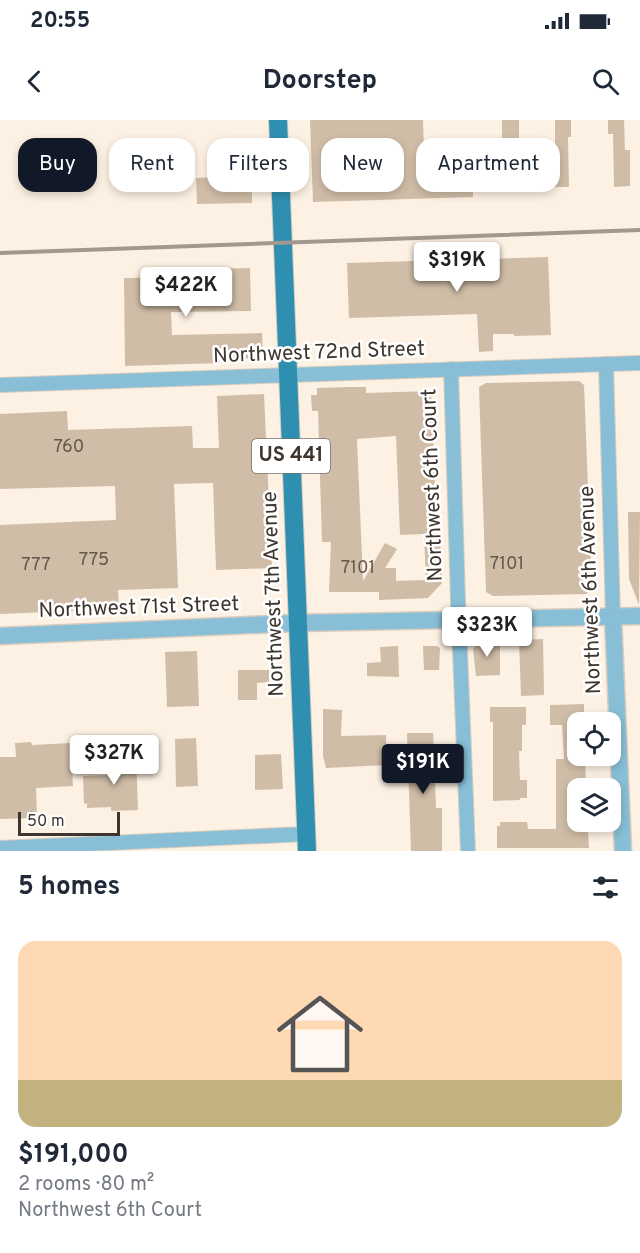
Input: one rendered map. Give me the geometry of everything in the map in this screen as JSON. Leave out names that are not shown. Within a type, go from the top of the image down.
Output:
[{"type":"main road","name":"Northwest 7th Avenue","points":[[278,120],[307,842]]},
{"type":"street","name":"Northwest 72nd Street","points":[[0,385],[640,363]]},
{"type":"street","name":"Northwest 6th Avenue","points":[[606,364],[623,851]]},
{"type":"street","name":"Northwest 6th Court","points":[[451,369],[468,851]]},
{"type":"street","name":"Northwest 71st Street","points":[[0,636],[297,623],[640,616]]},
{"type":"street","points":[[0,848],[307,842]]},
{"type":"building","points":[[310,120],[423,120],[424,138],[416,138],[416,192],[473,192],[473,197],[313,202]]},
{"type":"building","points":[[502,120],[519,120],[519,138],[502,138]]},
{"type":"building","points":[[555,120],[571,120],[571,137],[568,137],[569,187],[560,187],[560,138],[555,138]]},
{"type":"building","points":[[608,120],[624,120],[625,150],[630,150],[630,186],[614,187],[613,134],[608,134]]},
{"type":"building","points":[[207,177],[207,192],[252,192],[252,203],[197,204],[196,178]]},
{"type":"building","points":[[548,257],[551,335],[493,334],[493,351],[479,352],[477,314],[349,318],[347,263]]},
{"type":"building","points":[[250,268],[251,311],[171,312],[172,335],[262,333],[263,358],[220,359],[220,363],[125,366],[124,278],[187,277],[187,272],[206,271],[206,269]]},
{"type":"building","points":[[579,381],[584,385],[592,591],[586,594],[493,596],[486,592],[479,387],[486,383]]},
{"type":"building","points":[[366,387],[366,393],[431,391],[437,537],[440,537],[442,583],[428,598],[379,600],[379,592],[329,592],[331,542],[322,542],[318,411],[312,411],[311,395],[317,395],[317,388]],"holes":[[[396,436],[400,535],[424,534],[426,580],[396,581],[396,568],[385,568],[397,549],[385,543],[363,581],[357,439]]]},
{"type":"building","points":[[264,394],[272,568],[216,570],[213,483],[174,484],[178,588],[118,590],[119,609],[0,614],[0,525],[116,520],[115,486],[0,489],[0,414],[67,411],[68,430],[192,426],[193,448],[219,448],[217,396]]},
{"type":"building","points":[[628,512],[640,512],[639,605],[629,579]]},
{"type":"building","points":[[481,639],[494,639],[500,643],[500,675],[476,676],[473,649]]},
{"type":"building","points":[[543,639],[544,695],[521,696],[519,640]]},
{"type":"building","points":[[398,646],[399,677],[367,676],[367,663],[381,662],[380,647]]},
{"type":"building","points":[[423,646],[440,648],[439,670],[424,670]]},
{"type":"building","points":[[197,651],[199,706],[167,707],[165,652]]},
{"type":"building","points":[[238,670],[269,670],[269,682],[257,683],[257,700],[238,700]]},
{"type":"building","points":[[584,704],[584,712],[567,712],[567,766],[585,766],[586,778],[567,778],[567,832],[588,832],[589,848],[497,848],[497,826],[500,826],[500,822],[527,822],[528,829],[556,829],[556,759],[564,759],[562,725],[550,725],[550,705]]},
{"type":"building","points":[[490,707],[526,707],[526,725],[522,725],[522,751],[519,751],[520,780],[527,780],[527,798],[493,801],[493,722],[490,722]]},
{"type":"building","points":[[323,709],[342,710],[341,736],[386,735],[387,765],[326,768],[323,756]]},
{"type":"building","points":[[407,733],[433,733],[436,808],[442,808],[442,851],[411,851]]},
{"type":"building","points":[[196,738],[198,786],[176,787],[175,739]]},
{"type":"building","points":[[31,742],[32,745],[71,743],[73,786],[36,788],[37,818],[0,819],[0,757],[16,757],[15,743]]},
{"type":"building","points":[[281,754],[283,789],[255,790],[255,755]]},
{"type":"building","points":[[136,755],[138,810],[111,811],[111,807],[87,808],[87,803],[84,804],[83,776],[110,775],[109,756]]},
{"type":"railway","points":[[0,253],[640,230]]}]
